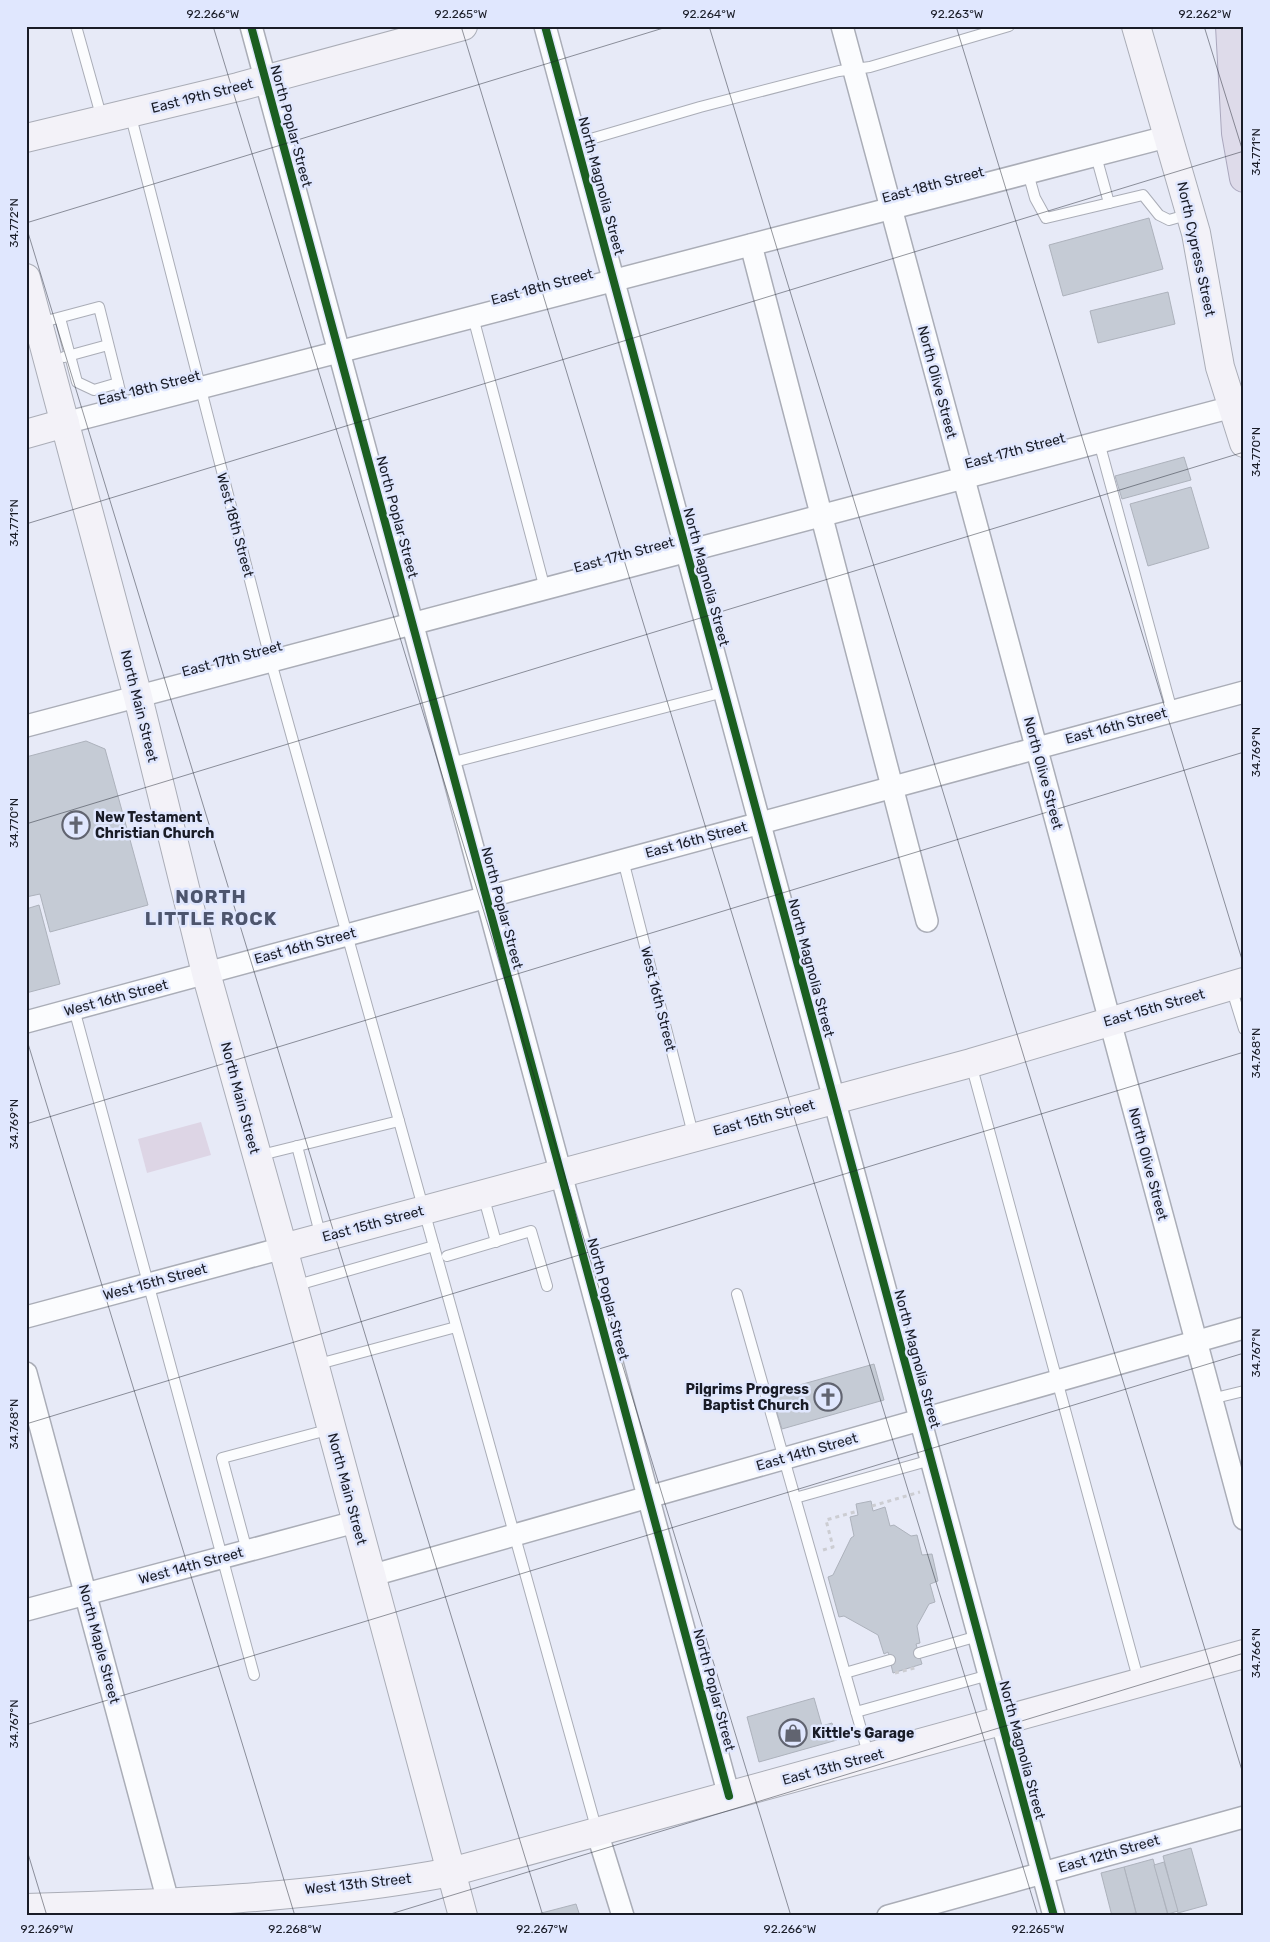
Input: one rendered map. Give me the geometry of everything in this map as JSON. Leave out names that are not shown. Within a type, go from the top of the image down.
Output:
[{"type":"highway","points":[[1230,26],[1236,134],[1244,178]]},
{"type":"highway","points":[[1241,26],[1244,40]]},
{"type":"main road","name":"East 19th Street","points":[[26,138],[266,79],[404,34],[463,26]]},
{"type":"main road","name":"North Cypress Street","points":[[1136,26],[1170,136],[1191,214],[1220,367],[1244,443]]},
{"type":"main road","name":"North Main Street","points":[[26,278],[49,321],[59,359],[65,423],[138,697],[206,973],[283,1248],[355,1522],[463,1916]]},
{"type":"main road","points":[[26,434],[65,423]]},
{"type":"main road","name":"East 15th Street","points":[[283,1248],[970,1063],[1237,984]]},
{"type":"main road","name":"East 13th Street","points":[[451,1872],[1244,1654]]},
{"type":"main road","name":"West 13th Street","points":[[26,1908],[170,1910],[451,1872]]},
{"type":"street","name":"North Poplar Street","points":[[252,26],[729,1796]]},
{"type":"street","name":"North Magnolia Street","points":[[545,26],[1054,1916]]},
{"type":"street","name":"North Olive Street","points":[[842,26],[1244,1519]]},
{"type":"street","name":"East 18th Street","points":[[65,423],[124,406],[340,352],[1170,136]]},
{"type":"street","points":[[750,245],[927,920]]},
{"type":"street","name":"East 17th Street","points":[[26,726],[1232,407]]},
{"type":"street","name":"East 16th Street","points":[[206,973],[1244,692]]},
{"type":"street","name":"West 16th Street","points":[[26,1022],[206,973]]},
{"type":"street","name":"West 15th Street","points":[[26,1316],[283,1248]]},
{"type":"street","name":"East 14th Street","points":[[370,1576],[1244,1328]]},
{"type":"street","name":"North Maple Street","points":[[26,1373],[170,1910]]},
{"type":"street","name":"West 14th Street","points":[[26,1610],[355,1522]]},
{"type":"street","name":"East 12th Street","points":[[888,1916],[1244,1817]]},
{"type":"street","points":[[597,1832],[622,1916]]},
{"type":"lane","points":[[76,26],[102,120]]},
{"type":"lane","points":[[577,143],[700,107],[853,69],[870,67],[1009,26]]},
{"type":"lane","name":"West 18th Street","points":[[130,113],[199,388],[271,662],[597,1832]]},
{"type":"lane","points":[[1096,156],[1109,203]]},
{"type":"lane","points":[[1028,173],[1035,198],[1046,218],[1143,195],[1159,215],[1169,220],[1191,214]]},
{"type":"lane","points":[[49,321],[99,307],[124,406]]},
{"type":"lane","points":[[473,317],[545,589]]},
{"type":"lane","points":[[108,345],[59,359],[77,382],[94,390],[118,383]]},
{"type":"lane","points":[[1099,442],[1172,711]]},
{"type":"lane","points":[[450,763],[724,692]]},
{"type":"lane","name":"West 16th Street","points":[[623,860],[694,1138]]},
{"type":"lane","points":[[1237,984],[1244,1029]]},
{"type":"lane","points":[[74,1009],[254,1675]]},
{"type":"lane","points":[[970,1063],[1139,1683]]},
{"type":"lane","points":[[256,1156],[399,1121]]},
{"type":"lane","points":[[297,1146],[322,1238]]},
{"type":"lane","points":[[483,1194],[496,1242]]},
{"type":"lane","points":[[447,1256],[531,1232],[547,1286]]},
{"type":"lane","points":[[293,1287],[434,1246]]},
{"type":"lane","points":[[737,1294],[869,1757]]},
{"type":"lane","points":[[314,1365],[456,1327]]},
{"type":"lane","points":[[1212,1399],[1244,1391]]},
{"type":"lane","points":[[247,1551],[222,1458],[331,1429]]},
{"type":"lane","points":[[795,1498],[931,1460]]},
{"type":"lane","points":[[919,1653],[978,1636]]},
{"type":"lane","points":[[845,1673],[890,1660]]},
{"type":"lane","points":[[856,1712],[989,1675]]},
{"type":"path","points":[[817,1552],[833,1548],[826,1520],[858,1510]]},
{"type":"shaded area","points":[[201,1122],[211,1155],[147,1173],[138,1139]]},
{"type":"building","points":[[1149,218],[1163,269],[1063,296],[1049,245]]},
{"type":"building","points":[[1168,292],[1175,324],[1098,343],[1090,311]]},
{"type":"building","points":[[1184,457],[1191,480],[1122,499],[1115,476]]},
{"type":"building","points":[[1191,487],[1209,548],[1148,566],[1130,504]]},
{"type":"building","name":"New Testament Christian Church","points":[[86,741],[105,749],[148,905],[50,932],[40,894],[26,897],[26,757]]},
{"type":"building","points":[[39,905],[60,984],[26,993],[26,909]]},
{"type":"building","name":"Pilgrims Progress Baptist Church","points":[[874,1364],[884,1400],[782,1429],[771,1393]]},
{"type":"building","points":[[871,1501],[873,1511],[885,1507],[890,1526],[894,1525],[911,1536],[917,1535],[922,1555],[932,1554],[938,1581],[930,1584],[935,1602],[929,1604],[917,1626],[920,1643],[916,1644],[922,1664],[893,1673],[888,1652],[884,1654],[878,1635],[844,1616],[839,1617],[828,1577],[833,1575],[851,1538],[854,1536],[850,1517],[858,1515],[856,1504]]},
{"type":"building","name":"Kittle's Garage","points":[[814,1698],[822,1726],[832,1723],[837,1740],[759,1762],[747,1717]]},
{"type":"building","points":[[1191,1848],[1207,1905],[1178,1913],[1163,1856]]},
{"type":"building","points":[[1153,1859],[1168,1916],[1137,1916],[1124,1867]]},
{"type":"building","points":[[1164,1862],[1178,1911],[1168,1914],[1154,1865]]},
{"type":"building","points":[[1124,1867],[1136,1913],[1112,1916],[1101,1873]]},
{"type":"building","points":[[576,1904],[580,1916],[530,1916]]},
{"type":"cycle path","points":[[251,26],[729,1796]]},
{"type":"cycle path","points":[[545,26],[1054,1916]]},
{"type":"place","name":"New Testament Christian Church","points":[[76,825]]},
{"type":"place","name":"Pilgrims Progress Baptist Church","points":[[828,1397]]},
{"type":"place","name":"Kittle's Garage","points":[[793,1733]]},
{"type":"district","name":"NORTH LITTLE ROCK","points":[[211,907]]}]
